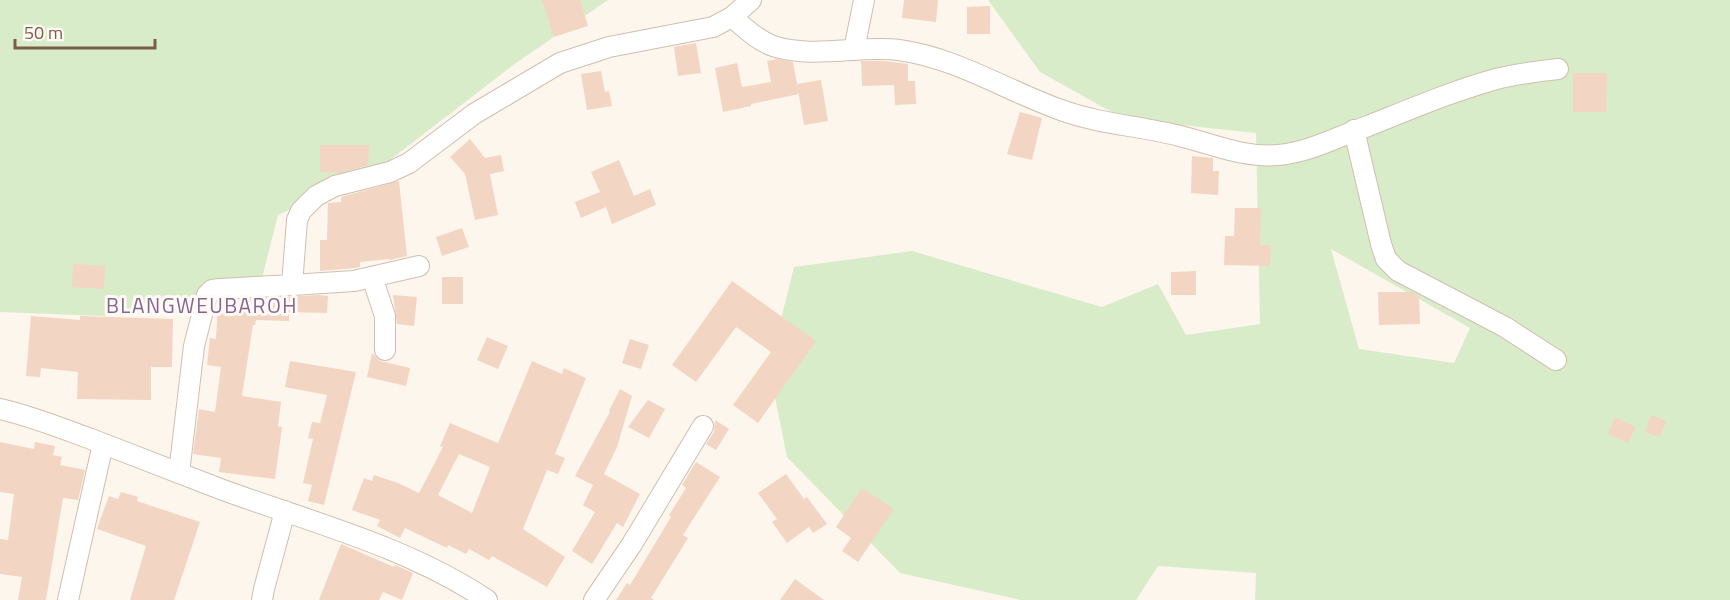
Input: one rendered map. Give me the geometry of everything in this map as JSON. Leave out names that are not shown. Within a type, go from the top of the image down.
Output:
[{"type":"street","points":[[292,285],[297,220],[301,211],[316,196],[335,186],[390,172],[409,163],[474,114],[560,63],[609,47],[705,29],[732,17],[751,0]]},
{"type":"street","points":[[854,50],[864,0]]},
{"type":"street","points":[[732,17],[760,39],[772,45],[802,50],[899,50],[957,66],[1075,115],[1180,136],[1251,154],[1275,155],[1320,146],[1354,130],[1473,86],[1526,73],[1558,69]]},
{"type":"street","points":[[1354,130],[1386,259],[1398,271],[1505,327],[1556,360]]},
{"type":"street","points":[[179,473],[194,346],[207,295],[220,289],[336,283],[419,266]]},
{"type":"street","points":[[372,277],[385,316],[385,350]]},
{"type":"street","points":[[0,409],[45,422],[382,547],[471,589],[487,600]]},
{"type":"street","points":[[594,600],[638,535],[703,426]]},
{"type":"street","points":[[68,600],[103,444]]},
{"type":"street","points":[[262,600],[285,511]]},
{"type":"green space","points":[[0,0],[608,0],[516,63],[377,170],[278,215],[261,282],[103,316],[0,312]]},
{"type":"green space","points":[[988,0],[1730,0],[1730,600],[1255,600],[1256,573],[1158,566],[1136,600],[1021,600],[900,573],[787,457],[769,367],[794,267],[912,251],[1102,307],[1158,284],[1186,335],[1260,324],[1256,133],[1124,119],[1040,72]],"holes":[[[1331,249],[1470,328],[1454,363],[1359,349]]]},
{"type":"building","points":[[542,0],[580,0],[588,26],[554,37]]},
{"type":"building","points":[[904,0],[938,0],[936,22],[902,18]]},
{"type":"building","points":[[990,6],[990,34],[967,34],[967,7]]},
{"type":"building","points":[[696,43],[701,73],[678,76],[674,47]]},
{"type":"building","points":[[777,59],[793,62],[799,94],[723,112],[715,68],[737,63],[742,87],[771,82],[767,61]]},
{"type":"building","points":[[861,61],[908,64],[908,81],[915,81],[916,104],[895,105],[894,85],[862,86]]},
{"type":"building","points":[[601,71],[605,92],[609,91],[612,106],[587,110],[581,74]]},
{"type":"building","points":[[1573,73],[1607,73],[1606,112],[1573,112]]},
{"type":"building","points":[[821,80],[828,121],[804,125],[797,84]]},
{"type":"building","points":[[1020,112],[1042,118],[1032,160],[1007,154]]},
{"type":"building","points":[[470,139],[485,158],[501,155],[504,171],[490,174],[498,215],[475,220],[465,174],[450,157]]},
{"type":"building","points":[[320,145],[369,145],[368,165],[339,173],[320,172]]},
{"type":"building","points":[[1192,156],[1213,158],[1213,171],[1219,171],[1218,195],[1191,193]]},
{"type":"building","points":[[619,160],[634,196],[650,189],[656,205],[612,224],[606,207],[581,218],[575,202],[600,192],[591,172]]},
{"type":"building","points":[[399,181],[407,256],[390,260],[360,262],[360,267],[355,268],[320,271],[320,240],[327,240],[328,203],[341,202],[341,197]]},
{"type":"building","points":[[1235,208],[1261,208],[1260,245],[1271,245],[1270,266],[1224,265],[1225,236],[1234,236]]},
{"type":"building","points":[[462,228],[469,247],[442,256],[436,237]]},
{"type":"building","points":[[73,264],[105,266],[104,289],[72,287]]},
{"type":"building","points":[[1196,271],[1196,295],[1171,295],[1171,272]]},
{"type":"building","points":[[442,277],[463,277],[463,304],[442,304]]},
{"type":"building","points":[[732,281],[816,341],[758,423],[733,405],[771,352],[736,327],[696,382],[672,365]]},
{"type":"building","points":[[1378,292],[1412,292],[1419,296],[1420,324],[1379,325]]},
{"type":"building","points":[[393,295],[417,297],[414,326],[397,324]]},
{"type":"building","points":[[328,296],[327,313],[289,312],[289,321],[256,320],[253,325],[242,396],[281,402],[278,426],[282,427],[275,479],[219,472],[221,458],[193,454],[199,409],[215,412],[221,367],[207,365],[210,338],[216,339],[218,301]]},
{"type":"building","points":[[31,316],[80,320],[80,316],[173,319],[172,367],[151,367],[151,400],[77,399],[78,372],[41,368],[40,377],[26,376]]},
{"type":"building","points":[[487,337],[508,346],[498,369],[477,360]]},
{"type":"building","points":[[630,339],[649,345],[641,369],[622,363]]},
{"type":"building","points":[[372,353],[380,361],[410,368],[406,386],[367,377]]},
{"type":"building","points":[[290,361],[356,372],[324,505],[308,501],[312,485],[303,483],[313,439],[308,438],[312,422],[320,423],[327,395],[285,387]]},
{"type":"building","points":[[532,361],[562,374],[564,368],[586,378],[555,454],[565,458],[558,474],[547,470],[523,529],[565,557],[547,587],[492,556],[489,560],[469,549],[466,554],[448,545],[447,548],[405,528],[400,538],[377,526],[380,520],[352,510],[364,478],[372,481],[374,475],[419,493],[443,447],[440,446],[450,423],[498,443]],"holes":[[[459,454],[490,467],[472,513],[438,495]]]},
{"type":"building","points":[[620,389],[632,396],[617,447],[604,474],[640,494],[623,527],[617,523],[592,564],[572,551],[595,512],[583,505],[593,485],[575,476]]},
{"type":"building","points":[[648,400],[665,409],[649,438],[628,427]]},
{"type":"building","points":[[1651,415],[1666,421],[1660,437],[1645,432]]},
{"type":"building","points":[[1615,417],[1636,427],[1628,443],[1608,434]]},
{"type":"building","points":[[715,420],[729,429],[716,450],[706,444],[714,432]]},
{"type":"building","points":[[0,442],[34,449],[35,442],[55,446],[53,455],[62,457],[60,465],[85,470],[78,500],[63,498],[46,600],[18,600],[22,577],[0,574],[0,539],[8,540],[14,494],[0,492]]},
{"type":"building","points":[[696,462],[720,477],[683,535],[688,538],[651,598],[654,600],[616,600],[627,583],[630,585],[671,517],[669,515],[686,488],[682,485]]},
{"type":"building","points":[[786,474],[804,499],[807,497],[827,524],[813,533],[809,527],[787,543],[772,522],[777,519],[758,493]]},
{"type":"building","points":[[862,488],[894,509],[858,562],[842,551],[851,538],[836,527]]},
{"type":"building","points":[[121,492],[138,497],[137,501],[200,522],[174,600],[130,600],[146,546],[97,529],[109,496],[118,499]]},
{"type":"building","points":[[341,544],[413,573],[402,600],[383,592],[379,600],[319,600]]},
{"type":"building","points":[[795,579],[824,600],[780,600]]},
{"type":"district","name":"BLANGWEUBAROH","points":[[202,305]]}]
